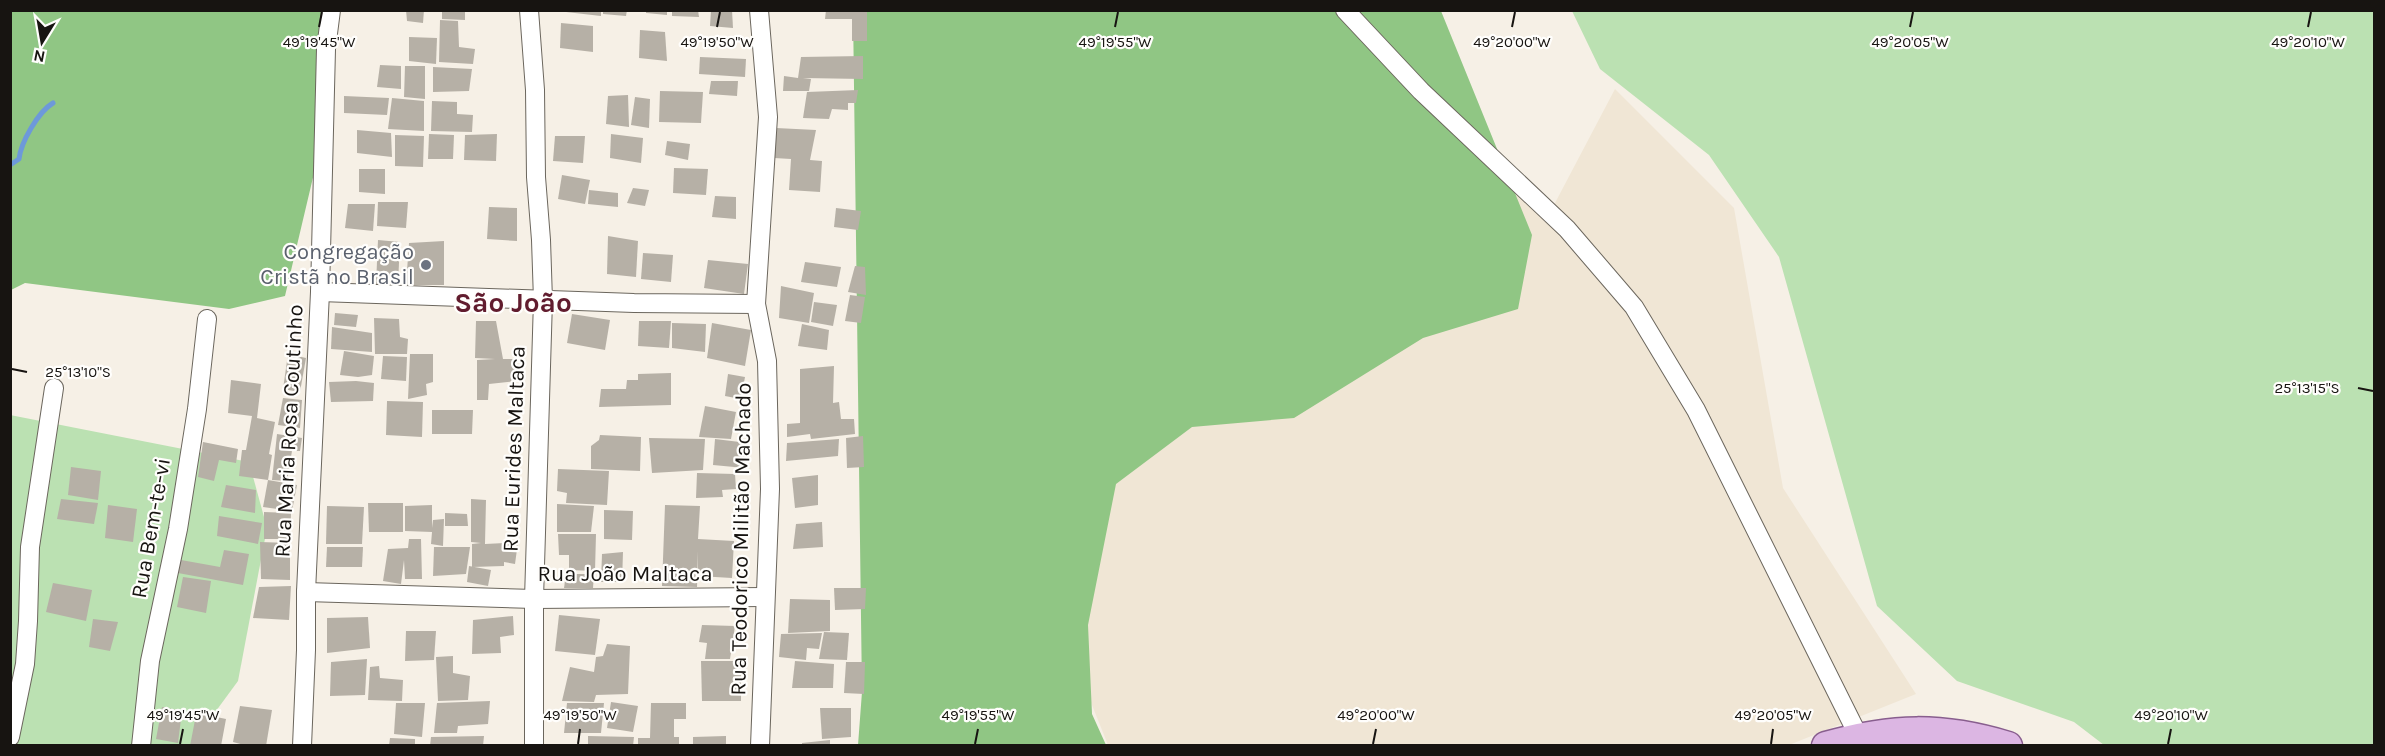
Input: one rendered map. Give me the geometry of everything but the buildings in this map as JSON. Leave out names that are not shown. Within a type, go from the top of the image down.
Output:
[{"type":"main road","points":[[1826,746],[1858,737],[1914,730],[1966,734],[2007,746]]},
{"type":"street","name":"Rua Maria Rosa Coutinho","points":[[302,746],[306,592],[320,292],[326,49],[331,10]]},
{"type":"street","name":"Rua Eurides Maltaca","points":[[530,10],[543,300],[534,599],[534,746]]},
{"type":"street","name":"Rua Teodorico Militão Machado","points":[[759,10],[768,117],[756,304],[767,361],[770,489],[760,746]]},
{"type":"street","points":[[1345,10],[1422,92],[1567,229],[1634,307],[1696,410],[1858,737]]},
{"type":"street","points":[[320,292],[543,300],[756,304]]},
{"type":"street","name":"Rua Bem-te-vi","points":[[141,746],[150,661],[178,529],[207,319]]},
{"type":"street","points":[[10,738],[24,664],[30,547],[54,388]]},
{"type":"street","name":"Rua João Maltaca","points":[[306,592],[534,599],[765,597]]},
{"type":"shaded area","points":[[1332,11],[1545,222],[1615,89],[1734,208],[1783,488],[1916,694],[1789,745],[1108,745],[1070,650],[1087,466]]},
{"type":"green space","points":[[11,11],[322,11],[319,152],[285,296],[229,309],[25,283],[11,290]]},
{"type":"green space","points":[[853,11],[1441,11],[1532,235],[1518,309],[1423,338],[1294,418],[1192,427],[1116,484],[1088,625],[1092,714],[1106,745],[858,745],[862,692]]},
{"type":"green space","points":[[1572,11],[2374,11],[2374,745],[2104,745],[2074,722],[1957,681],[1877,606],[1779,257],[1709,155],[1600,69]]},
{"type":"green space","points":[[10,415],[249,462],[267,528],[238,681],[191,745],[11,745]]},
{"type":"waterway","points":[[10,165],[19,159],[23,144],[36,120],[53,103]]},
{"type":"place","name":"Congregação Cristã no Brasil","points":[[426,265]]},
{"type":"district","name":"São João","points":[[513,302]]}]
